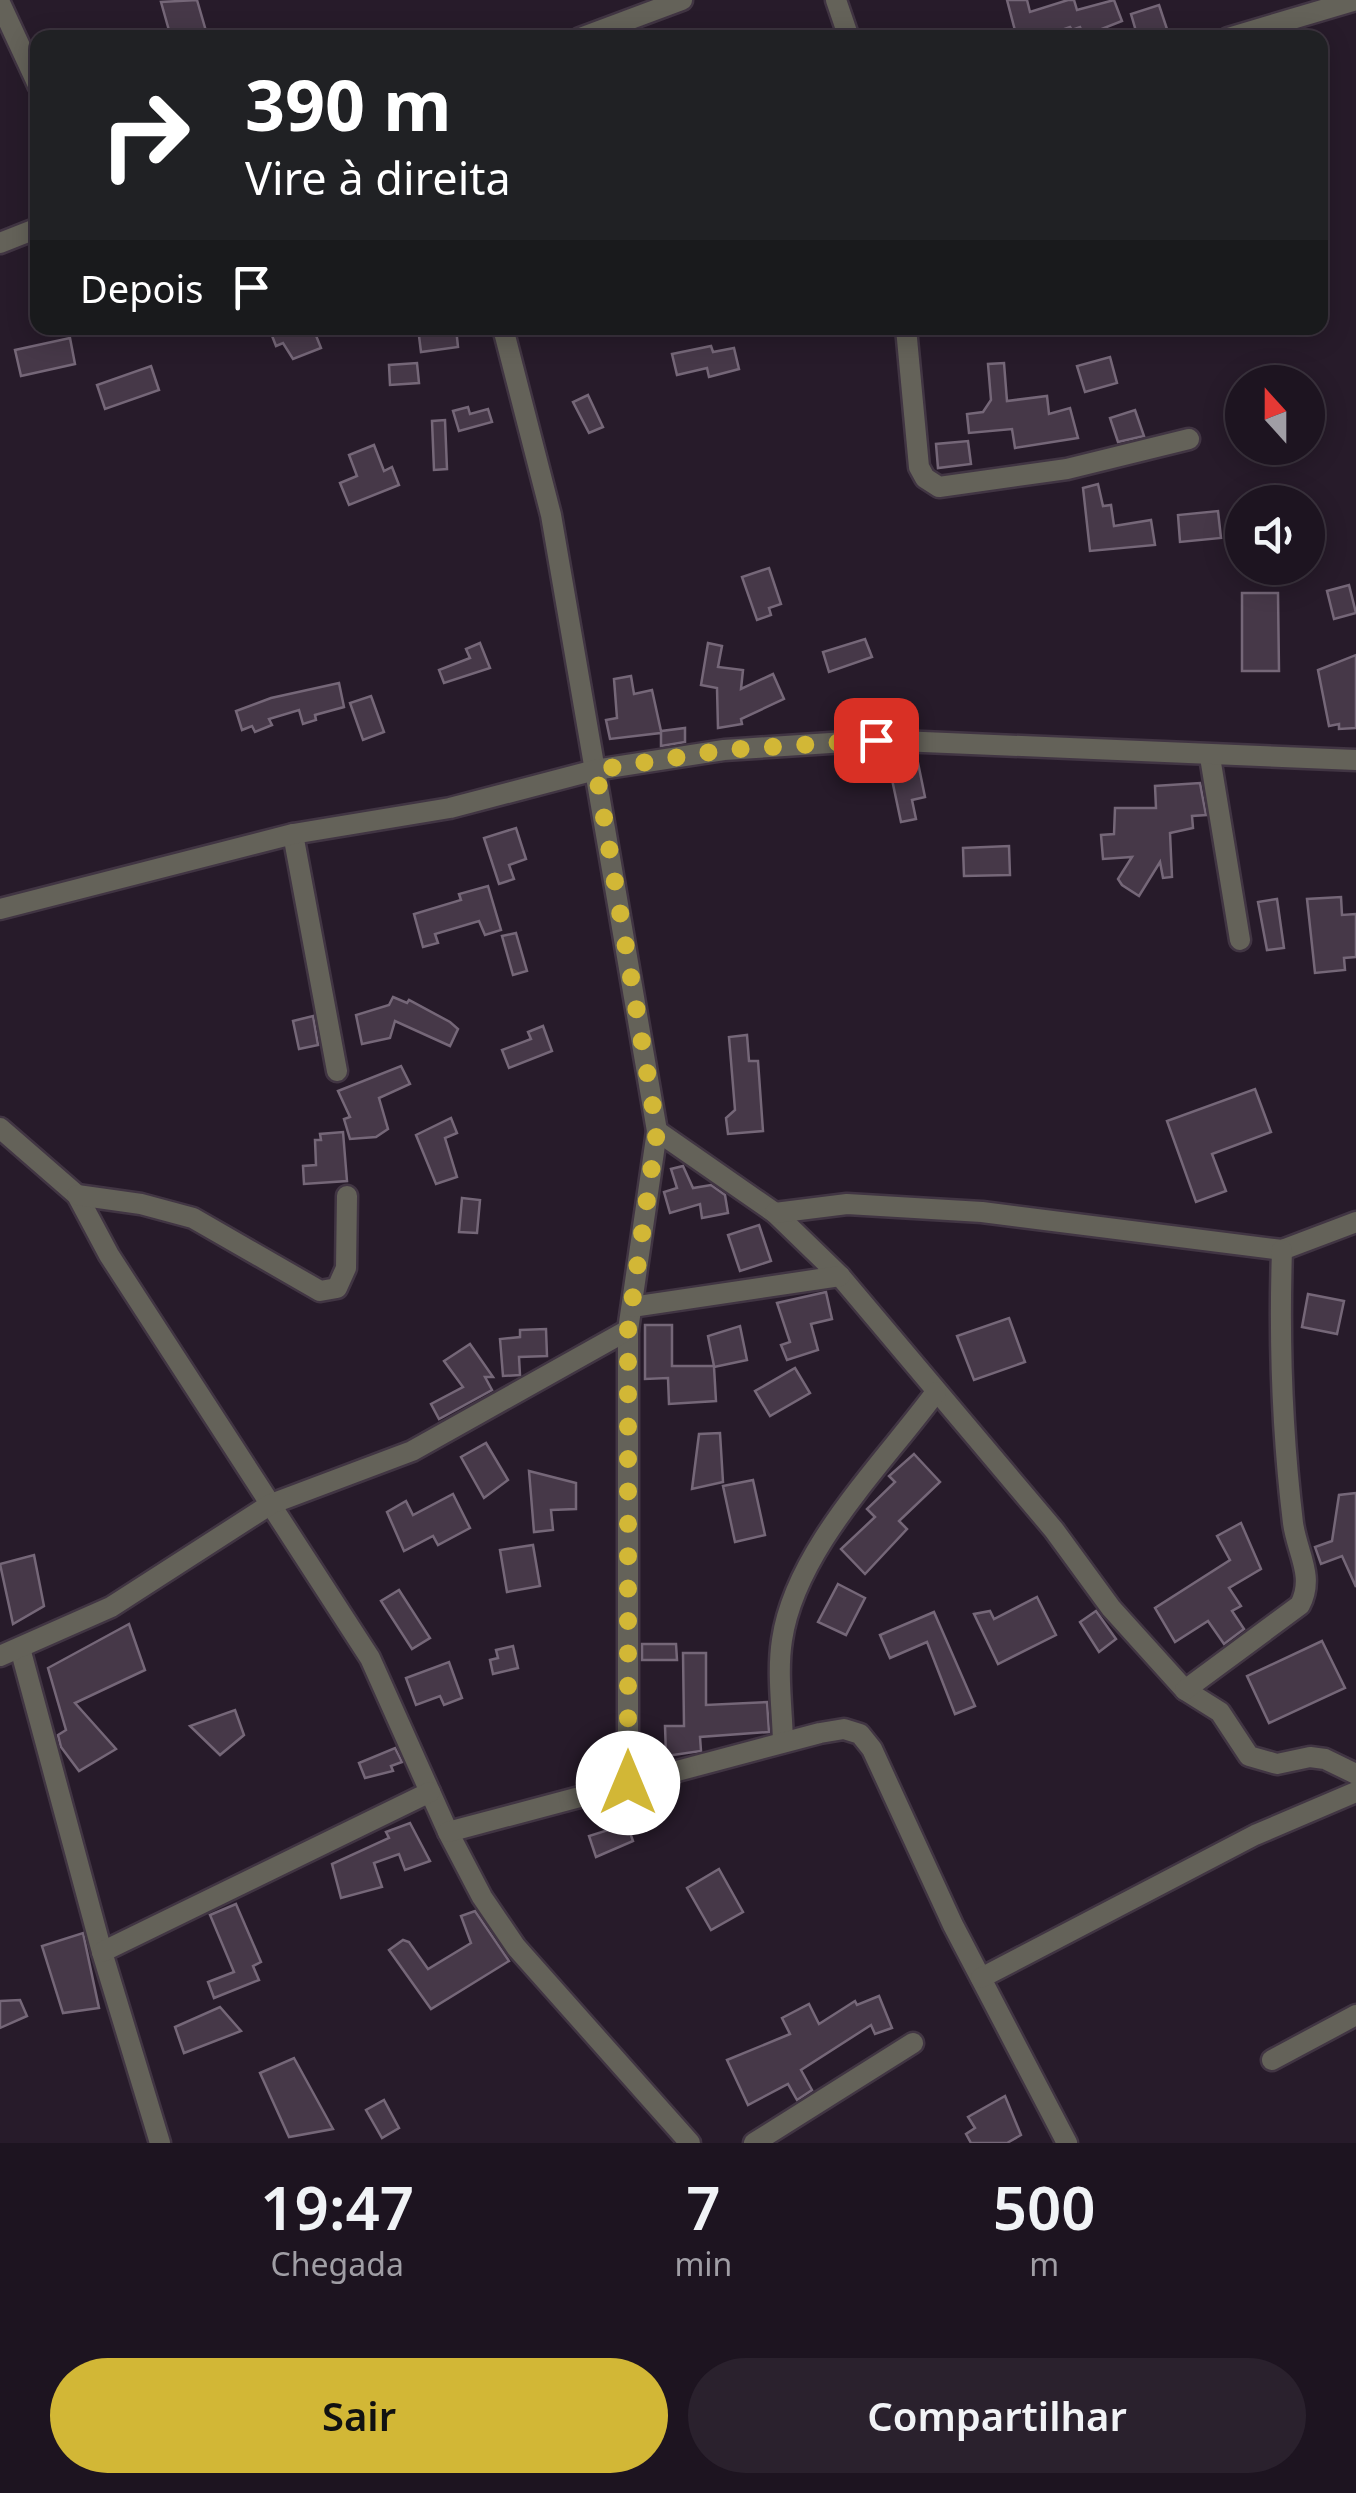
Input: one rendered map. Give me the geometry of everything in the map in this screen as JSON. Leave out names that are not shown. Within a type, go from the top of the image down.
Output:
[{"type":"street","points":[[601,30],[682,0]]},
{"type":"street","points":[[836,0],[846,30]]},
{"type":"street","points":[[1255,30],[1356,0]]},
{"type":"street","points":[[0,3],[30,68]]},
{"type":"street","points":[[0,243],[30,231]]},
{"type":"street","points":[[505,335],[552,515],[657,1131],[628,1330],[628,1783]]},
{"type":"street","points":[[907,335],[920,467],[925,478],[940,487],[1067,469],[1190,438]]},
{"type":"street","points":[[0,909],[293,834],[450,808],[596,770],[724,750],[876,740],[1210,757],[1356,760]]},
{"type":"street","points":[[1210,757],[1240,940]]},
{"type":"street","points":[[293,834],[338,1071]]},
{"type":"street","points":[[0,1128],[77,1194],[109,1255],[370,1658],[448,1832],[516,1947],[690,2143]]},
{"type":"street","points":[[657,1131],[776,1214],[840,1276],[1054,1530],[1111,1608],[1186,1690],[1220,1712],[1238,1742],[1261,1763],[1325,1759],[1356,1774]]},
{"type":"street","points":[[77,1194],[193,1218],[320,1291],[337,1288],[346,1268],[347,1196]]},
{"type":"street","points":[[776,1214],[847,1204],[982,1212],[1282,1250],[1356,1222]]},
{"type":"street","points":[[1186,1690],[1300,1605],[1306,1593],[1308,1580],[1294,1528],[1286,1450],[1279,1340],[1282,1250]]},
{"type":"street","points":[[632,1307],[840,1276]]},
{"type":"street","points":[[160,2143],[10,1652],[111,1607],[271,1504],[412,1451],[628,1330]]},
{"type":"street","points":[[783,1740],[781,1643],[799,1580],[822,1539],[936,1392]]},
{"type":"street","points":[[448,1832],[783,1740],[844,1729],[860,1734],[872,1749],[981,1978],[1067,2143]]},
{"type":"street","points":[[102,1952],[430,1792]]},
{"type":"street","points":[[981,1978],[1255,1835],[1356,1792]]},
{"type":"street","points":[[1272,2060],[1356,2015]]},
{"type":"street","points":[[754,2143],[913,2042]]},
{"type":"building","points":[[197,0],[206,30],[169,30],[161,2]]},
{"type":"building","points":[[1007,0],[1027,0],[1030,12],[1068,0],[1074,0],[1077,10],[1114,0],[1122,21],[1099,30],[1015,30]]},
{"type":"building","points":[[1159,5],[1167,30],[1136,30],[1131,14]]},
{"type":"building","points":[[272,335],[316,335],[321,348],[293,359],[283,343],[276,346]]},
{"type":"building","points":[[419,335],[457,335],[458,347],[421,352]]},
{"type":"building","points":[[70,338],[75,364],[21,376],[15,350]]},
{"type":"building","points":[[711,346],[713,352],[734,348],[739,369],[709,377],[707,368],[677,375],[672,354]]},
{"type":"building","points":[[1110,357],[1117,383],[1085,392],[1077,366]]},
{"type":"building","points":[[417,363],[419,383],[390,385],[389,365]]},
{"type":"building","points":[[1004,363],[1007,401],[1047,396],[1049,414],[1070,408],[1078,438],[1015,448],[1012,429],[969,433],[967,414],[983,412],[991,400],[988,364]]},
{"type":"building","points":[[151,366],[159,390],[105,409],[97,385]]},
{"type":"building","points":[[588,395],[603,427],[589,433],[573,402]]},
{"type":"building","points":[[468,407],[470,414],[488,409],[492,422],[459,431],[453,411]]},
{"type":"building","points":[[1135,410],[1144,436],[1118,442],[1110,418]]},
{"type":"building","points":[[445,420],[447,469],[434,470],[432,421]]},
{"type":"building","points":[[968,441],[971,464],[938,468],[936,444]]},
{"type":"building","points":[[374,445],[384,471],[392,467],[399,485],[349,505],[340,483],[357,476],[349,455]]},
{"type":"building","points":[[1098,484],[1103,506],[1111,505],[1114,526],[1151,520],[1155,545],[1090,551],[1083,488]]},
{"type":"building","points":[[1218,511],[1221,538],[1180,542],[1178,515]]},
{"type":"building","points":[[769,568],[781,604],[769,608],[771,615],[757,620],[742,577]]},
{"type":"building","points":[[1349,585],[1356,613],[1334,619],[1327,591]]},
{"type":"building","points":[[1242,593],[1278,593],[1279,671],[1242,671]]},
{"type":"building","points":[[865,639],[872,657],[829,672],[823,652]]},
{"type":"building","points":[[480,643],[490,668],[444,683],[439,670],[470,658],[466,649]]},
{"type":"building","points":[[708,643],[722,646],[718,667],[743,670],[741,689],[773,674],[784,699],[741,719],[742,724],[718,728],[717,688],[701,685]]},
{"type":"building","points":[[1356,655],[1356,728],[1329,726],[1318,670]]},
{"type":"building","points":[[631,676],[634,694],[652,690],[661,731],[685,728],[685,742],[661,746],[661,733],[610,739],[606,720],[617,718],[614,679]]},
{"type":"building","points":[[339,683],[344,707],[315,715],[316,720],[303,724],[299,710],[269,719],[272,725],[255,732],[252,726],[242,730],[236,711],[271,698]]},
{"type":"building","points":[[371,696],[384,732],[363,740],[350,703]]},
{"type":"building","points":[[917,758],[925,797],[912,800],[916,819],[901,822],[890,770],[897,769],[896,762]]},
{"type":"building","points":[[1200,783],[1206,815],[1192,816],[1193,828],[1170,833],[1172,877],[1163,878],[1160,862],[1139,896],[1118,879],[1132,857],[1103,859],[1101,835],[1114,834],[1115,808],[1156,808],[1155,786]]},
{"type":"building","points":[[516,828],[526,859],[509,865],[514,879],[499,884],[484,838]]},
{"type":"building","points":[[1009,846],[1010,875],[964,876],[963,848]]},
{"type":"building","points":[[488,886],[501,930],[485,935],[479,921],[435,934],[438,943],[423,947],[414,914],[461,900],[459,894]]},
{"type":"building","points":[[1341,897],[1342,915],[1356,914],[1356,957],[1344,958],[1345,970],[1315,973],[1307,899]]},
{"type":"building","points":[[1277,899],[1284,948],[1267,950],[1258,902]]},
{"type":"building","points":[[516,933],[527,971],[513,975],[502,936]]},
{"type":"building","points":[[393,997],[407,1003],[409,1000],[450,1022],[458,1029],[450,1046],[395,1021],[390,1038],[362,1044],[356,1015],[389,1005]]},
{"type":"building","points":[[313,1016],[318,1045],[299,1049],[293,1021]]},
{"type":"building","points":[[543,1026],[552,1051],[509,1068],[502,1050],[531,1039],[528,1032]]},
{"type":"building","points":[[747,1035],[749,1061],[758,1061],[763,1131],[728,1134],[726,1118],[735,1110],[729,1037]]},
{"type":"building","points":[[401,1066],[410,1084],[379,1098],[388,1129],[376,1137],[350,1139],[344,1119],[350,1117],[338,1091]]},
{"type":"building","points":[[1255,1089],[1271,1132],[1212,1154],[1226,1191],[1196,1202],[1167,1121]]},
{"type":"building","points":[[451,1118],[457,1133],[445,1138],[457,1177],[436,1184],[416,1135]]},
{"type":"building","points":[[343,1132],[347,1181],[304,1184],[303,1166],[316,1165],[315,1140],[321,1140],[320,1134]]},
{"type":"building","points":[[683,1166],[693,1188],[711,1185],[725,1195],[728,1213],[702,1218],[700,1204],[670,1213],[664,1192],[677,1188],[671,1169]]},
{"type":"building","points":[[462,1198],[480,1200],[477,1233],[459,1232]]},
{"type":"building","points":[[759,1225],[771,1261],[740,1271],[728,1235]]},
{"type":"building","points":[[826,1292],[832,1319],[811,1324],[818,1350],[787,1360],[781,1345],[790,1342],[777,1303]]},
{"type":"building","points":[[1308,1294],[1344,1301],[1337,1334],[1302,1327]]},
{"type":"building","points":[[1009,1318],[1025,1362],[974,1380],[957,1336]]},
{"type":"building","points":[[645,1325],[672,1325],[672,1366],[714,1366],[708,1336],[740,1326],[747,1360],[714,1367],[716,1401],[669,1404],[668,1378],[645,1379]]},
{"type":"building","points":[[546,1329],[547,1356],[519,1357],[520,1375],[503,1376],[500,1339],[520,1337],[520,1330]]},
{"type":"building","points":[[470,1344],[493,1377],[485,1377],[492,1390],[439,1419],[431,1404],[463,1387],[444,1361]]},
{"type":"building","points":[[795,1368],[810,1393],[770,1416],[755,1391]]},
{"type":"building","points":[[720,1433],[723,1482],[692,1489],[699,1434]]},
{"type":"building","points":[[486,1443],[508,1480],[484,1498],[461,1457]]},
{"type":"building","points":[[914,1454],[940,1482],[899,1521],[907,1529],[865,1574],[841,1549],[875,1517],[867,1509],[895,1482],[889,1476]]},
{"type":"building","points":[[529,1471],[576,1483],[576,1509],[551,1510],[553,1530],[534,1532]]},
{"type":"building","points":[[753,1480],[765,1535],[735,1542],[723,1486]]},
{"type":"building","points":[[1356,1493],[1356,1587],[1342,1556],[1321,1564],[1315,1547],[1332,1541],[1339,1495]]},
{"type":"building","points":[[453,1494],[470,1528],[438,1545],[433,1536],[404,1551],[387,1512],[406,1501],[413,1515]]},
{"type":"building","points":[[1241,1523],[1261,1569],[1229,1588],[1241,1606],[1232,1611],[1244,1629],[1224,1644],[1208,1621],[1175,1642],[1155,1608],[1230,1560],[1217,1536]]},
{"type":"building","points":[[533,1545],[540,1586],[507,1592],[500,1550]]},
{"type":"building","points":[[34,1555],[44,1606],[13,1624],[0,1564]]},
{"type":"building","points":[[838,1584],[865,1598],[846,1635],[818,1622]]},
{"type":"building","points":[[399,1590],[430,1638],[412,1649],[381,1601]]},
{"type":"building","points":[[1037,1597],[1056,1635],[998,1664],[974,1614],[990,1611],[994,1619]]},
{"type":"building","points":[[1096,1611],[1116,1639],[1099,1652],[1080,1622]]},
{"type":"building","points":[[934,1612],[975,1706],[955,1714],[927,1642],[890,1658],[880,1635]]},
{"type":"building","points":[[129,1624],[145,1670],[75,1703],[116,1749],[79,1771],[61,1747],[58,1735],[66,1730],[48,1668]]},
{"type":"building","points":[[1322,1641],[1345,1688],[1269,1723],[1247,1676]]},
{"type":"building","points":[[642,1644],[676,1644],[677,1660],[642,1660]]},
{"type":"building","points":[[513,1646],[518,1668],[493,1674],[490,1660],[498,1658],[496,1650]]},
{"type":"building","points":[[683,1653],[706,1653],[706,1705],[767,1702],[769,1732],[700,1737],[701,1751],[666,1756],[665,1726],[684,1726]]},
{"type":"building","points":[[449,1662],[462,1698],[444,1705],[440,1696],[416,1705],[406,1678]]},
{"type":"building","points":[[235,1710],[244,1735],[220,1755],[190,1726]]},
{"type":"building","points":[[395,1748],[402,1762],[391,1766],[393,1771],[365,1778],[359,1763]]},
{"type":"building","points":[[410,1823],[430,1861],[405,1870],[399,1854],[374,1863],[382,1887],[341,1898],[332,1864],[389,1838],[386,1832]]},
{"type":"building","points":[[627,1824],[633,1841],[596,1857],[589,1836]]},
{"type":"building","points":[[719,1869],[743,1912],[711,1930],[687,1888]]},
{"type":"building","points":[[236,1904],[261,1962],[253,1966],[259,1980],[214,1998],[208,1982],[234,1972],[210,1915]]},
{"type":"building","points":[[475,1911],[509,1961],[431,2009],[389,1950],[403,1940],[409,1942],[428,1969],[471,1943],[461,1916]]},
{"type":"building","points":[[83,1933],[99,2008],[63,2013],[42,1946]]},
{"type":"building","points":[[879,1996],[892,2028],[875,2034],[871,2025],[801,2070],[812,2090],[797,2100],[788,2084],[748,2105],[727,2060],[790,2034],[782,2018],[809,2004],[819,2024],[855,2001],[857,2005]]},
{"type":"building","points":[[20,2000],[27,2016],[0,2028],[0,2001]]},
{"type":"building","points":[[220,2007],[241,2031],[184,2053],[175,2027]]},
{"type":"building","points":[[294,2058],[333,2129],[289,2137],[260,2073]]},
{"type":"building","points":[[1005,2096],[1021,2135],[1007,2143],[971,2143],[966,2134],[975,2128],[968,2117]]},
{"type":"building","points":[[384,2100],[399,2128],[382,2138],[366,2110]]},
{"type":"route","points":[[628,1783],[628,1330],[657,1131],[596,770],[724,750],[876,740]]}]
